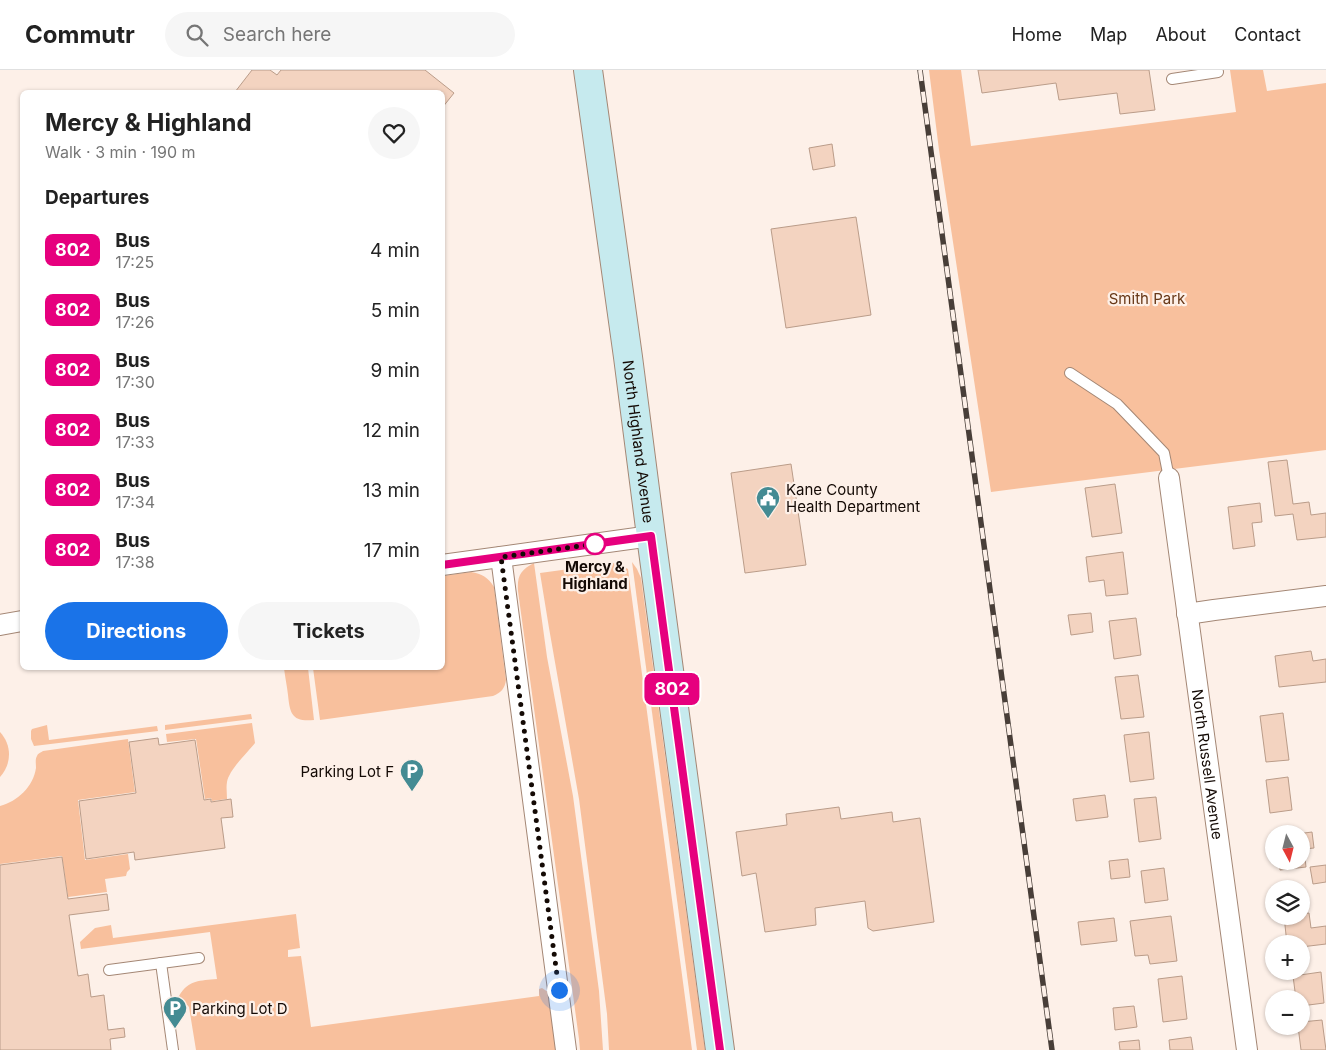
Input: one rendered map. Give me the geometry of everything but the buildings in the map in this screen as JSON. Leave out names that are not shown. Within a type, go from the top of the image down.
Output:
[{"type":"street","name":"North Highland Avenue","points":[[588,70],[720,1050]]},
{"type":"street","name":"North Russell Avenue","points":[[1169,478],[1247,1050]]},
{"type":"street","points":[[445,565],[651,536]]},
{"type":"street","points":[[501,557],[566,1050]]},
{"type":"street","points":[[1187,614],[1326,596]]},
{"type":"street","points":[[0,624],[20,622]]},
{"type":"lane","points":[[1172,79],[1218,72],[1217,70]]},
{"type":"lane","points":[[1070,373],[1117,404],[1144,431],[1164,453],[1169,478]]},
{"type":"lane","points":[[109,970],[199,958]]},
{"type":"lane","points":[[161,963],[173,1050]]},
{"type":"green space","name":"Smith Park","points":[[929,70],[961,70],[971,146],[1236,112],[1230,70],[1263,70],[1267,91],[1326,83],[1326,450],[991,492],[939,150]]},
{"type":"green space","points":[[632,562],[641,578],[705,1050],[697,1050]]},
{"type":"green space","points":[[534,563],[547,657],[573,796],[599,991],[603,1050],[580,1050],[518,591],[519,577],[526,568]]},
{"type":"green space","points":[[613,563],[628,569],[692,1050],[609,1050],[607,1014],[579,799],[540,573]]},
{"type":"green space","points":[[471,572],[484,576],[494,587],[506,680],[504,688],[493,696],[320,720],[313,670],[445,670],[445,576]]},
{"type":"green space","points":[[284,670],[308,670],[314,720],[301,720],[297,718],[291,712]]},
{"type":"green space","points":[[251,714],[252,719],[165,730],[165,725]]},
{"type":"green space","points":[[252,723],[255,743],[228,777],[227,799],[212,801],[211,798],[205,799],[196,739],[167,742],[166,734]]},
{"type":"green space","points":[[47,725],[49,740],[157,726],[158,731],[34,746],[31,739],[32,729]]},
{"type":"green space","points":[[0,732],[7,743],[9,754],[7,766],[0,777]]},
{"type":"green space","points":[[128,739],[135,792],[78,800],[85,860],[128,854],[130,869],[126,876],[105,879],[107,892],[68,897],[62,856],[0,864],[0,806],[19,797],[28,787],[34,775],[36,759],[39,754],[43,751]]},
{"type":"green space","points":[[296,914],[300,948],[288,950],[288,957],[301,956],[311,1027],[539,996],[539,989],[542,988],[550,995],[556,1050],[196,1050],[189,1007],[179,996],[187,986],[195,982],[217,979],[210,932],[81,949],[80,942],[95,928],[111,925],[113,938]]},
{"type":"railway","points":[[920,70],[1052,1050]]},
{"type":"bus line","name":"802","points":[[445,565],[651,536],[720,1050]]},
{"type":"place","name":"Kane County Health Department","points":[[768,519]]},
{"type":"place","name":"Mercy & Highland","points":[[595,544]]},
{"type":"place","name":"Parking Lot F","points":[[412,792]]},
{"type":"place","name":"Parking Lot D","points":[[175,1029]]},
{"type":"route","points":[[559,990],[501,557],[595,544]]}]
